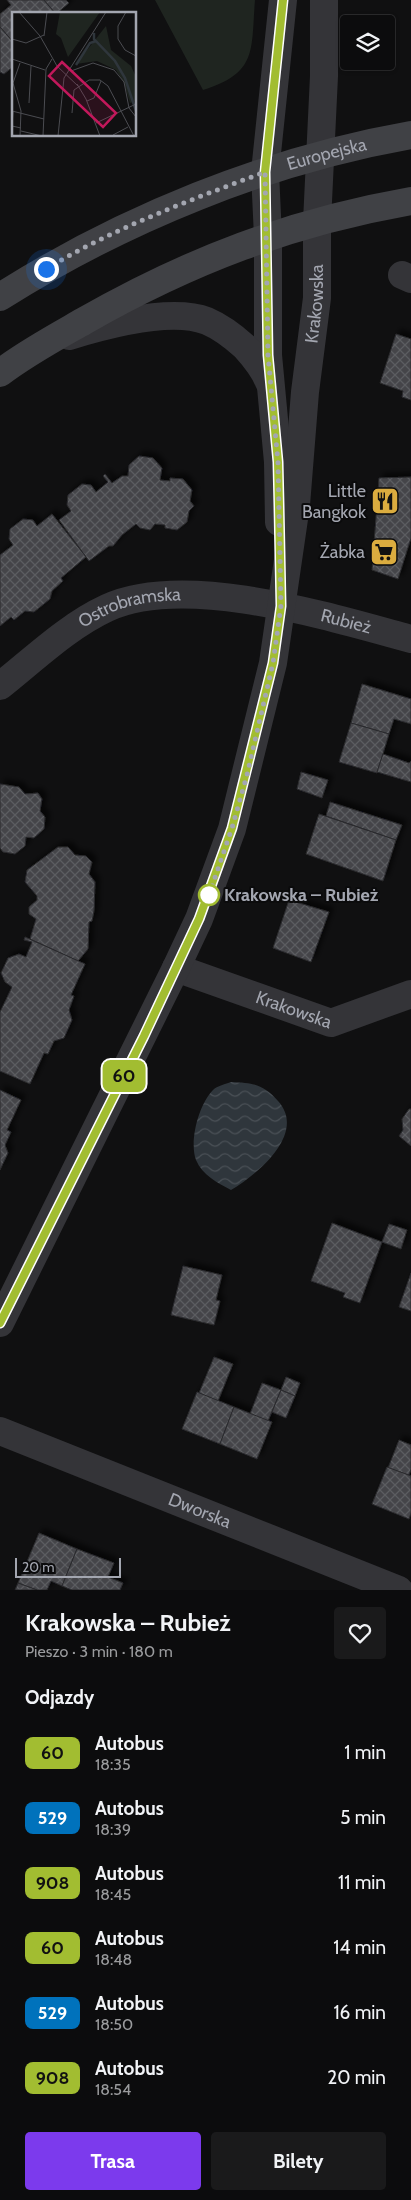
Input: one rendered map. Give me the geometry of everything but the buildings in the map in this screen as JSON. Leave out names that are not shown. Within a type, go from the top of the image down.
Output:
[{"type":"main road","name":"Europejska","points":[[0,297],[84,247],[170,209],[265,172],[321,154],[348,146],[411,135]]},
{"type":"main road","points":[[0,373],[48,342],[122,300],[200,261],[317,222],[411,200]]},
{"type":"street","name":"Krakowska","points":[[281,606],[278,462],[268,355],[268,237],[265,172],[283,0]]},
{"type":"street","name":"Krakowska","points":[[0,1323],[176,968],[202,911],[232,828],[273,663],[296,505],[305,392],[317,298],[317,222],[321,154],[324,0]]},
{"type":"street","points":[[48,342],[110,324],[178,315],[207,321],[226,332],[249,352],[266,376],[271,389]]},
{"type":"street","name":"Ostrobramska","points":[[0,686],[90,617],[125,600],[156,594],[228,598],[281,606]]},
{"type":"street","name":"Rubież","points":[[281,606],[411,639]]},
{"type":"street","name":"Krakowska","points":[[176,968],[331,1023],[411,994]]},
{"type":"street","name":"Dworska","points":[[0,1431],[398,1590]]},
{"type":"shaded area","points":[[155,0],[255,0],[251,46],[243,67],[234,76],[203,90]]},
{"type":"water","points":[[231,1082],[252,1084],[273,1095],[285,1113],[287,1126],[276,1152],[254,1174],[231,1190],[202,1170],[196,1160],[194,1143],[197,1123],[203,1104],[215,1089]]},
{"type":"bus line","name":"60","points":[[0,1323],[144,1036],[199,919],[232,828],[247,775],[273,663],[281,606],[278,462],[268,355],[268,237],[265,172],[275,60],[283,0]]},
{"type":"place","name":"Little Bangkok","points":[[385,501]]},
{"type":"place","name":"Żabka","points":[[384,552]]},
{"type":"place","name":"Krakowska – Rubież","points":[[209,895]]},
{"type":"route","points":[[46,269],[75,252],[120,231],[177,206],[265,172],[268,237],[268,355],[278,462],[281,606],[273,663],[247,775],[232,828],[209,895]]}]
